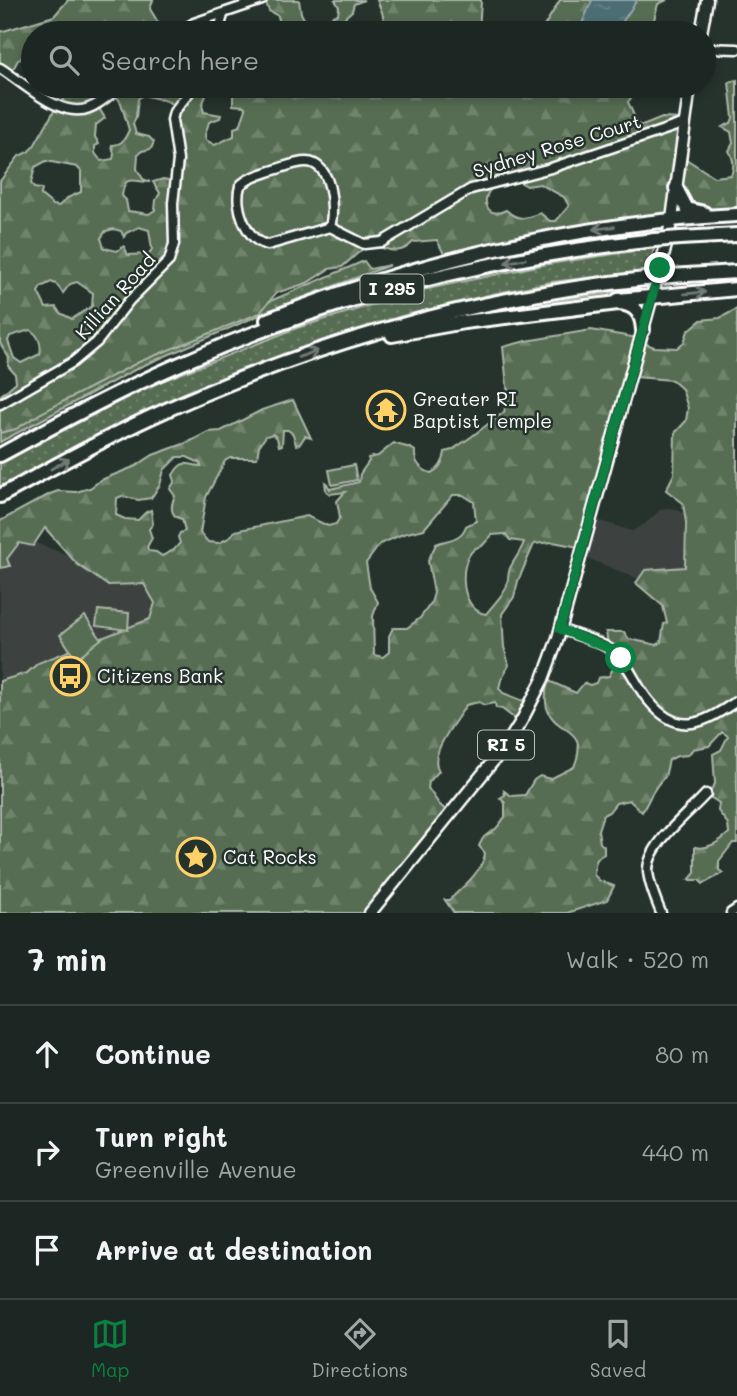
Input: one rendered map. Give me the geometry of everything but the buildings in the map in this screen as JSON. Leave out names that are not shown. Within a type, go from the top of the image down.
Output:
[{"type":"highway","points":[[676,188],[681,201],[690,210],[736,216]]},
{"type":"highway","points":[[141,381],[177,359],[233,333],[332,295],[394,275],[513,244],[574,232],[672,219],[736,216]]},
{"type":"highway","name":"I 295","points":[[0,455],[141,381],[256,332],[376,293],[536,257],[655,240],[737,234]]},
{"type":"highway","name":"I 295","points":[[0,496],[150,418],[235,381],[332,345],[422,319],[503,300],[670,276],[737,272]]},
{"type":"highway","points":[[332,345],[464,322],[652,296],[737,289]]},
{"type":"highway","points":[[566,308],[628,304],[639,313],[643,330]]},
{"type":"main road","points":[[703,21],[707,0]]},
{"type":"main road","name":"RI 5","points":[[370,913],[507,744],[543,679],[560,629],[672,219],[688,98]]},
{"type":"street","points":[[201,21],[262,0]]},
{"type":"street","points":[[221,21],[223,15]]},
{"type":"street","points":[[716,48],[737,48]]},
{"type":"street","points":[[0,68],[21,82]]},
{"type":"street","points":[[45,98],[67,110],[86,110],[104,98]]},
{"type":"street","name":"Killian Road","points":[[0,404],[73,362],[97,342],[130,301],[169,261],[174,244],[173,203],[178,160],[172,120],[184,98]]},
{"type":"street","name":"Sydney Rose Court","points":[[330,227],[364,244],[382,242],[471,189],[551,168],[685,123]]},
{"type":"street","points":[[315,163],[321,169],[330,189],[333,217],[330,227],[268,245],[259,243],[251,236],[246,225],[239,203],[240,186],[244,181],[295,164],[315,163]]},
{"type":"street","points":[[560,629],[612,650],[621,658],[649,702],[668,718],[684,725],[713,718],[737,701]]},
{"type":"street","points":[[660,913],[649,878],[649,861],[662,840],[706,794]]},
{"type":"street","points":[[732,913],[737,909]]},
{"type":"shaded area","points":[[666,508],[676,509],[684,514],[685,567],[646,570],[639,579],[582,556],[594,519],[632,531]]},
{"type":"shaded area","points":[[23,538],[186,601],[0,913],[0,550]]},
{"type":"green space","points":[[68,0],[153,0],[150,9],[157,21],[37,21],[54,16]]},
{"type":"green space","points":[[265,0],[299,0],[305,21],[279,21],[278,16],[269,11]]},
{"type":"green space","points":[[335,0],[364,0],[354,4],[352,11],[344,18],[345,21],[322,21],[338,14],[339,7]]},
{"type":"green space","points":[[377,0],[481,0],[480,21],[384,21]]},
{"type":"green space","points":[[560,0],[667,0],[658,4],[654,21],[547,21]]},
{"type":"green space","points":[[21,26],[21,58],[11,73],[0,66],[0,32]]},
{"type":"green space","points":[[737,80],[737,221],[681,227],[667,224],[446,258],[437,240],[413,242],[396,251],[367,245],[342,267],[329,269],[307,283],[276,293],[260,313],[139,362],[16,429],[0,433],[0,396],[16,382],[15,374],[8,366],[9,358],[0,343],[0,181],[19,156],[34,146],[58,104],[61,105],[64,98],[107,98],[97,105],[105,118],[96,125],[95,137],[99,144],[95,146],[95,153],[101,161],[113,159],[112,145],[123,141],[129,130],[118,98],[139,98],[133,124],[136,134],[149,137],[154,142],[151,149],[138,154],[137,169],[143,179],[150,182],[127,181],[122,196],[126,200],[128,211],[149,214],[155,210],[160,193],[153,182],[163,179],[174,181],[177,162],[168,127],[176,107],[155,98],[205,98],[202,105],[204,112],[221,115],[209,122],[205,135],[206,140],[215,145],[234,136],[234,128],[240,126],[246,109],[244,106],[233,105],[233,98],[631,98],[628,102],[638,125],[662,118],[682,119],[683,157],[714,177],[731,175],[733,169],[729,151],[733,143],[731,132],[722,127],[731,123],[733,118],[729,82]],"holes":[[[46,161],[77,167],[81,171],[81,192],[67,198],[59,206],[53,205],[41,195],[42,189],[34,188],[31,183],[35,167]],[[511,180],[527,186],[540,184],[564,197],[569,206],[556,221],[550,221],[540,213],[522,218],[506,210],[499,213],[489,210],[486,201],[489,191]],[[139,227],[149,230],[152,249],[149,254],[128,255],[124,246],[117,251],[104,248],[101,238],[106,231],[121,231],[124,237],[126,233]],[[51,282],[63,293],[70,284],[77,282],[93,293],[92,306],[72,319],[60,313],[56,307],[46,308],[38,292],[41,287]],[[30,330],[39,340],[40,354],[21,363],[14,358],[8,341],[10,336]]]},
{"type":"green space","points":[[645,228],[654,232],[558,243],[455,264],[483,255]]},
{"type":"green space","points":[[654,248],[649,271],[551,282],[488,295],[402,316],[238,371],[77,445],[0,488],[0,463],[147,387],[297,328],[413,292],[542,265]]},
{"type":"green space","points":[[364,261],[370,269],[390,265],[283,305],[140,367],[0,442],[0,425],[125,363]]},
{"type":"green space","points":[[640,289],[626,295],[465,318],[568,299]]},
{"type":"green space","points":[[737,309],[737,843],[733,843],[719,861],[719,870],[723,873],[703,884],[699,880],[689,880],[695,873],[695,847],[713,844],[729,833],[728,824],[718,811],[719,803],[707,795],[715,784],[713,754],[721,750],[728,736],[722,732],[709,746],[693,749],[688,755],[669,760],[665,777],[642,812],[629,800],[616,803],[603,815],[598,830],[604,854],[597,860],[594,875],[600,881],[614,886],[607,900],[567,913],[454,913],[445,900],[449,900],[460,890],[480,866],[485,853],[479,846],[481,842],[505,817],[505,803],[500,798],[505,795],[504,791],[512,796],[525,795],[534,780],[540,776],[550,779],[574,767],[578,744],[570,732],[551,717],[546,701],[547,680],[576,693],[584,683],[590,685],[596,683],[598,678],[609,676],[617,661],[608,644],[606,632],[624,632],[629,639],[657,645],[661,642],[664,624],[667,623],[663,606],[636,583],[645,570],[685,567],[686,523],[683,503],[666,490],[674,474],[675,433],[686,421],[688,408],[682,389],[672,380],[635,377],[584,548],[553,542],[534,544],[514,597],[502,614],[504,647],[509,665],[499,688],[503,693],[529,703],[519,722],[502,709],[496,708],[495,703],[466,705],[440,747],[436,764],[439,771],[429,782],[428,788],[450,814],[370,913],[0,913],[0,681],[27,673],[38,663],[150,619],[155,603],[144,584],[107,585],[77,564],[45,528],[33,546],[19,543],[7,559],[10,566],[0,568],[0,521],[50,494],[90,488],[153,455],[208,432],[221,431],[262,410],[293,400],[311,438],[305,436],[300,444],[296,445],[293,434],[283,430],[282,445],[279,446],[273,434],[266,436],[259,446],[257,458],[230,458],[225,461],[206,497],[200,533],[208,542],[219,543],[235,531],[307,516],[328,526],[336,524],[340,517],[337,501],[345,492],[330,494],[326,491],[325,481],[330,489],[359,482],[368,458],[378,456],[394,443],[413,449],[419,465],[431,473],[441,464],[445,452],[452,450],[504,412],[508,396],[503,347],[591,330],[644,339],[644,343],[654,347],[677,348],[684,342],[688,331],[701,320],[720,318]],"holes":[[[177,457],[187,457],[201,466],[182,464],[173,475],[175,481],[170,489],[175,496],[172,510],[175,516],[182,519],[185,531],[180,533],[180,543],[174,550],[162,556],[149,551],[147,547],[152,538],[149,529],[153,524],[151,510],[138,520],[125,519],[116,515],[117,498],[151,498],[160,485],[164,470]],[[453,495],[463,495],[474,502],[476,521],[466,526],[458,537],[436,544],[428,561],[434,593],[431,603],[420,618],[407,628],[393,628],[389,636],[389,652],[383,657],[374,655],[373,616],[378,602],[370,588],[366,563],[380,544],[424,529]],[[505,534],[510,540],[524,542],[510,569],[506,588],[486,614],[476,610],[469,602],[464,579],[468,557],[492,535]]]},
{"type":"green space","points":[[354,465],[357,480],[332,485],[329,470]]},
{"type":"green space","points":[[98,610],[129,613],[128,630],[96,626]]},
{"type":"green space","points":[[85,616],[101,639],[76,659],[60,635]]},
{"type":"water","points":[[592,0],[637,0],[623,21],[583,21]]},
{"type":"place","name":"Greater RI Baptist Temple","points":[[386,410]]},
{"type":"place","name":"Citizens Bank","points":[[70,676]]},
{"type":"place","name":"Cat Rocks","points":[[196,857]]},
{"type":"route","points":[[621,658],[612,650],[560,629],[660,268]]}]
